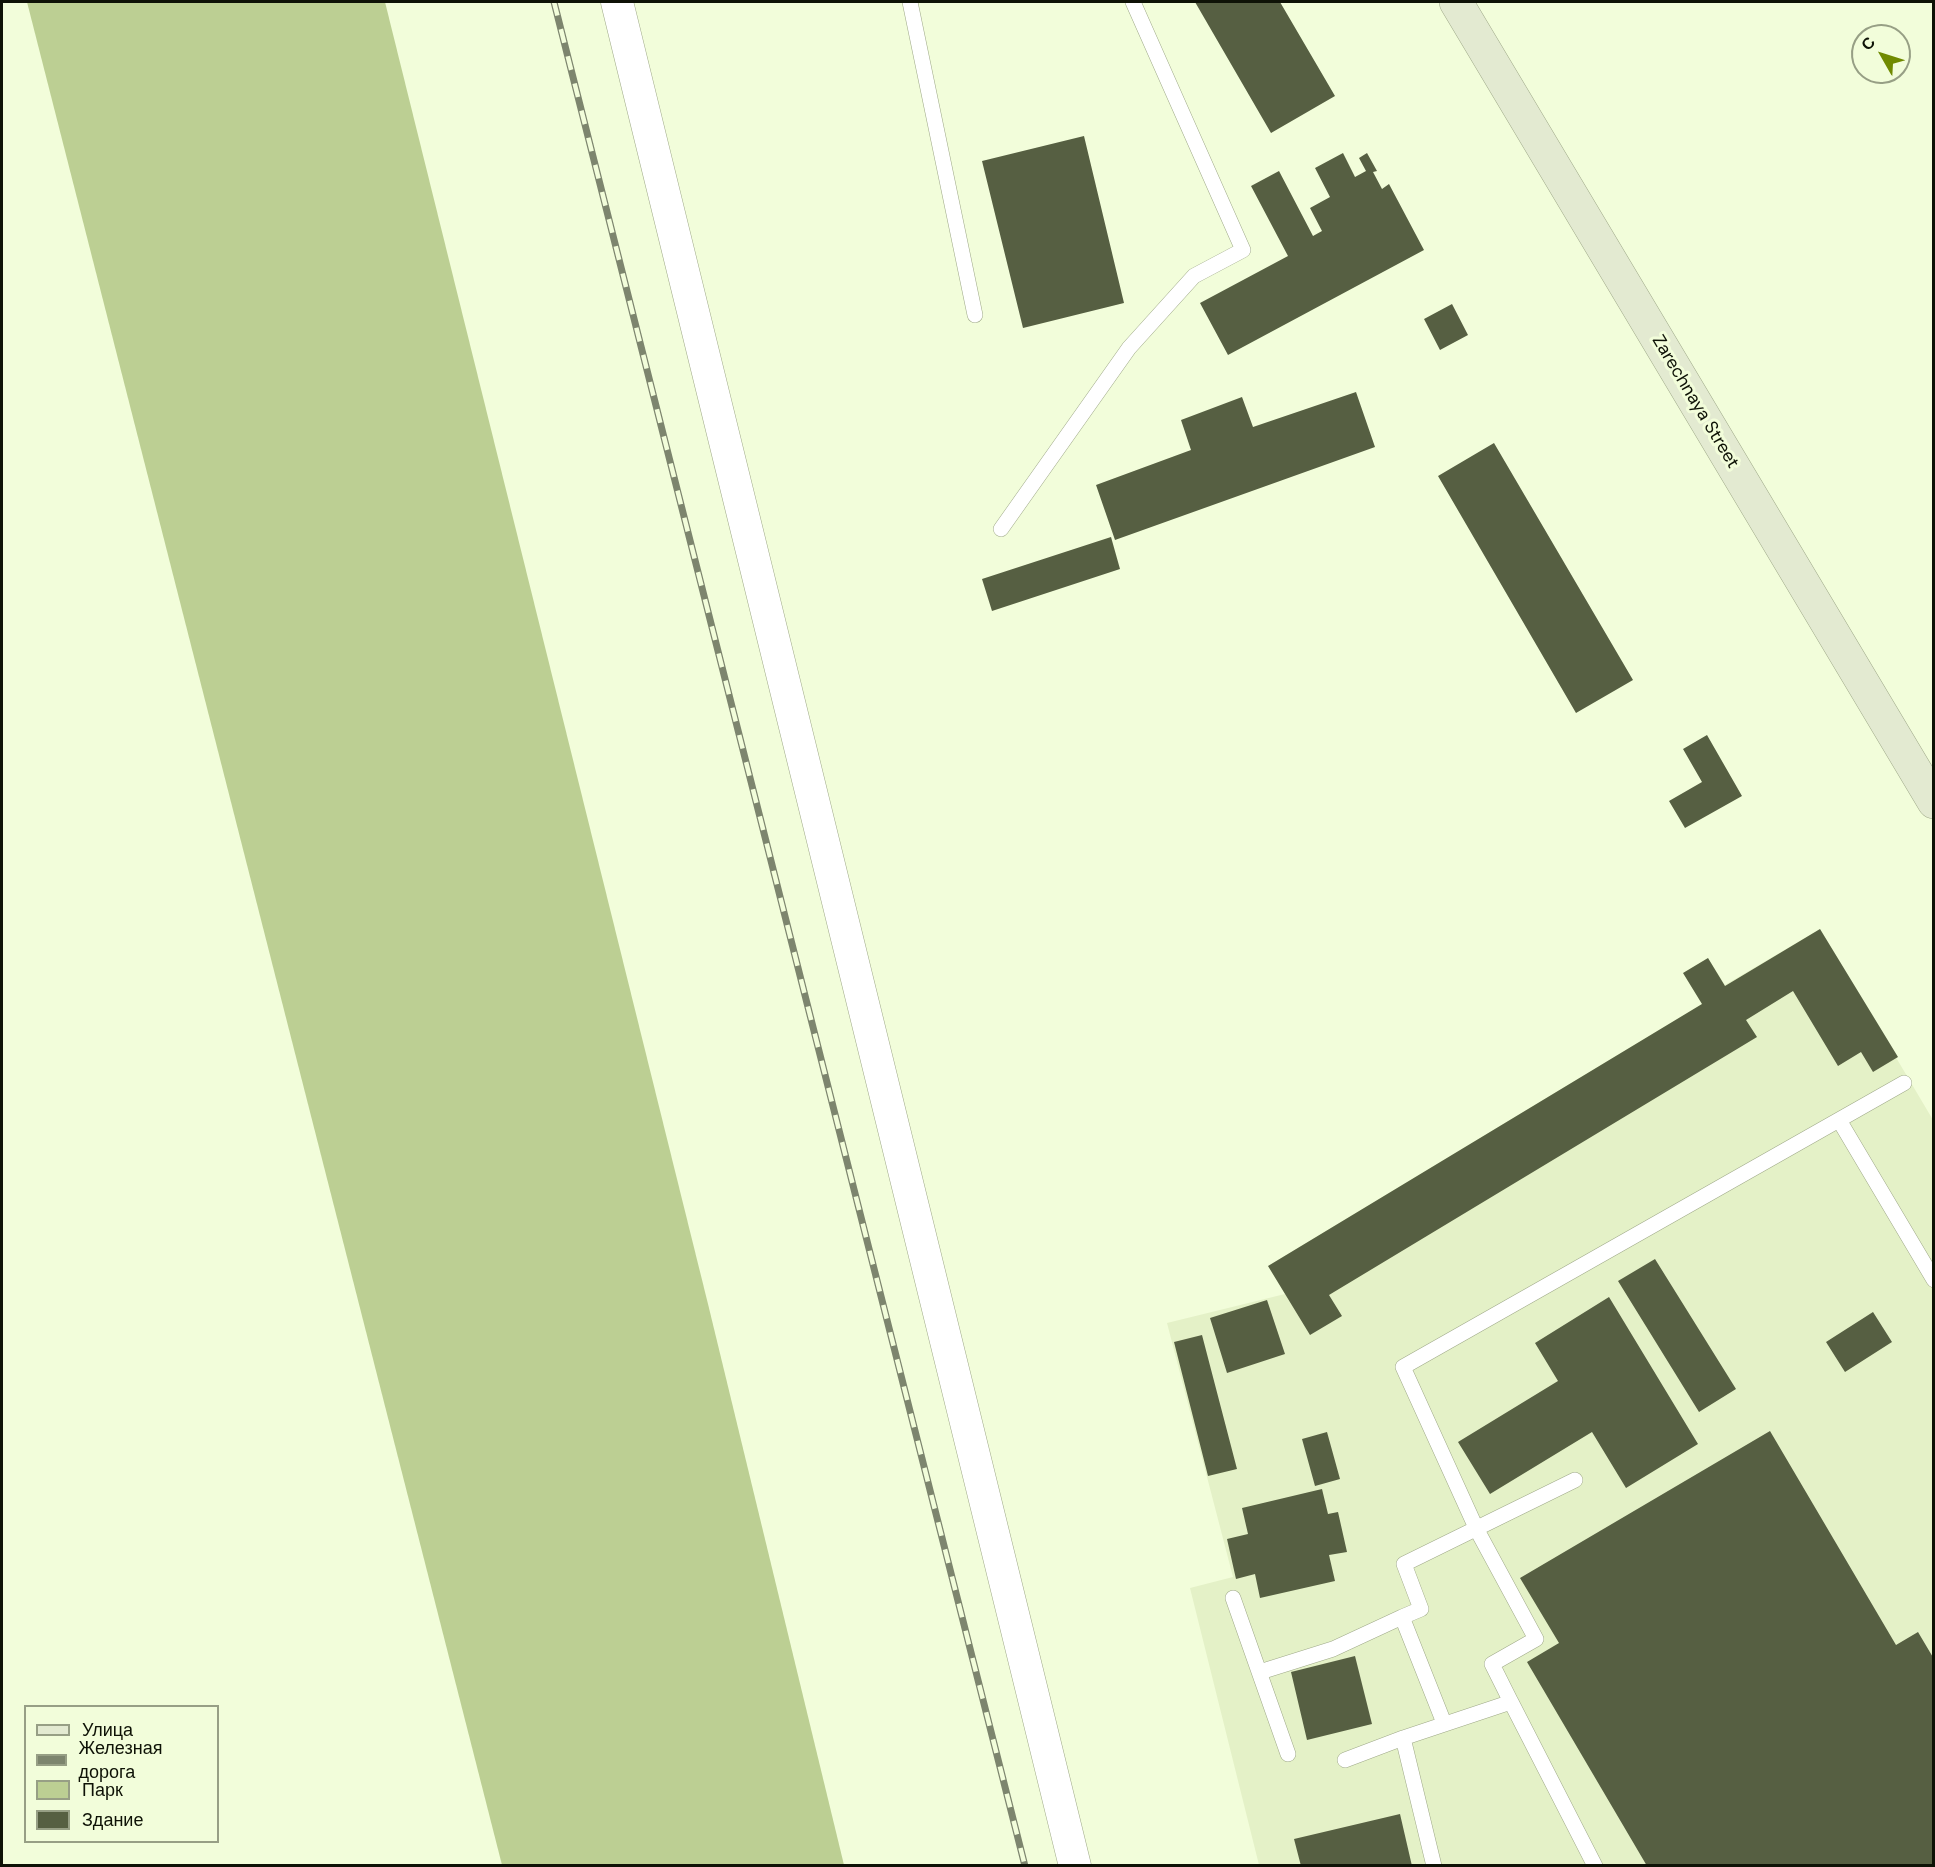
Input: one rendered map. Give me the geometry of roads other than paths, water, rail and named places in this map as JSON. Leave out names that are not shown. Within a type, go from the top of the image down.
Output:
[{"type":"street","points":[[617,2],[1075,1866]]},
{"type":"street","name":"Zarechnaya Street","points":[[1456,2],[1931,793]]},
{"type":"lane","points":[[910,2],[975,315]]},
{"type":"lane","points":[[1001,529],[1129,348],[1194,276],[1243,249],[1132,2]]},
{"type":"lane","points":[[1595,1866],[1492,1664],[1536,1639],[1477,1530],[1403,1367],[1904,1083]]},
{"type":"lane","points":[[1839,1120],[1934,1280]]},
{"type":"lane","points":[[1260,1671],[1333,1649],[1421,1609],[1404,1564],[1575,1480]]},
{"type":"lane","points":[[1233,1598],[1288,1754]]},
{"type":"lane","points":[[1402,1617],[1444,1723]]},
{"type":"lane","points":[[1346,1760],[1444,1723],[1511,1702]]},
{"type":"lane","points":[[1403,1738],[1434,1866]]},
{"type":"railway","points":[[554,2],[1025,1866]]}]
